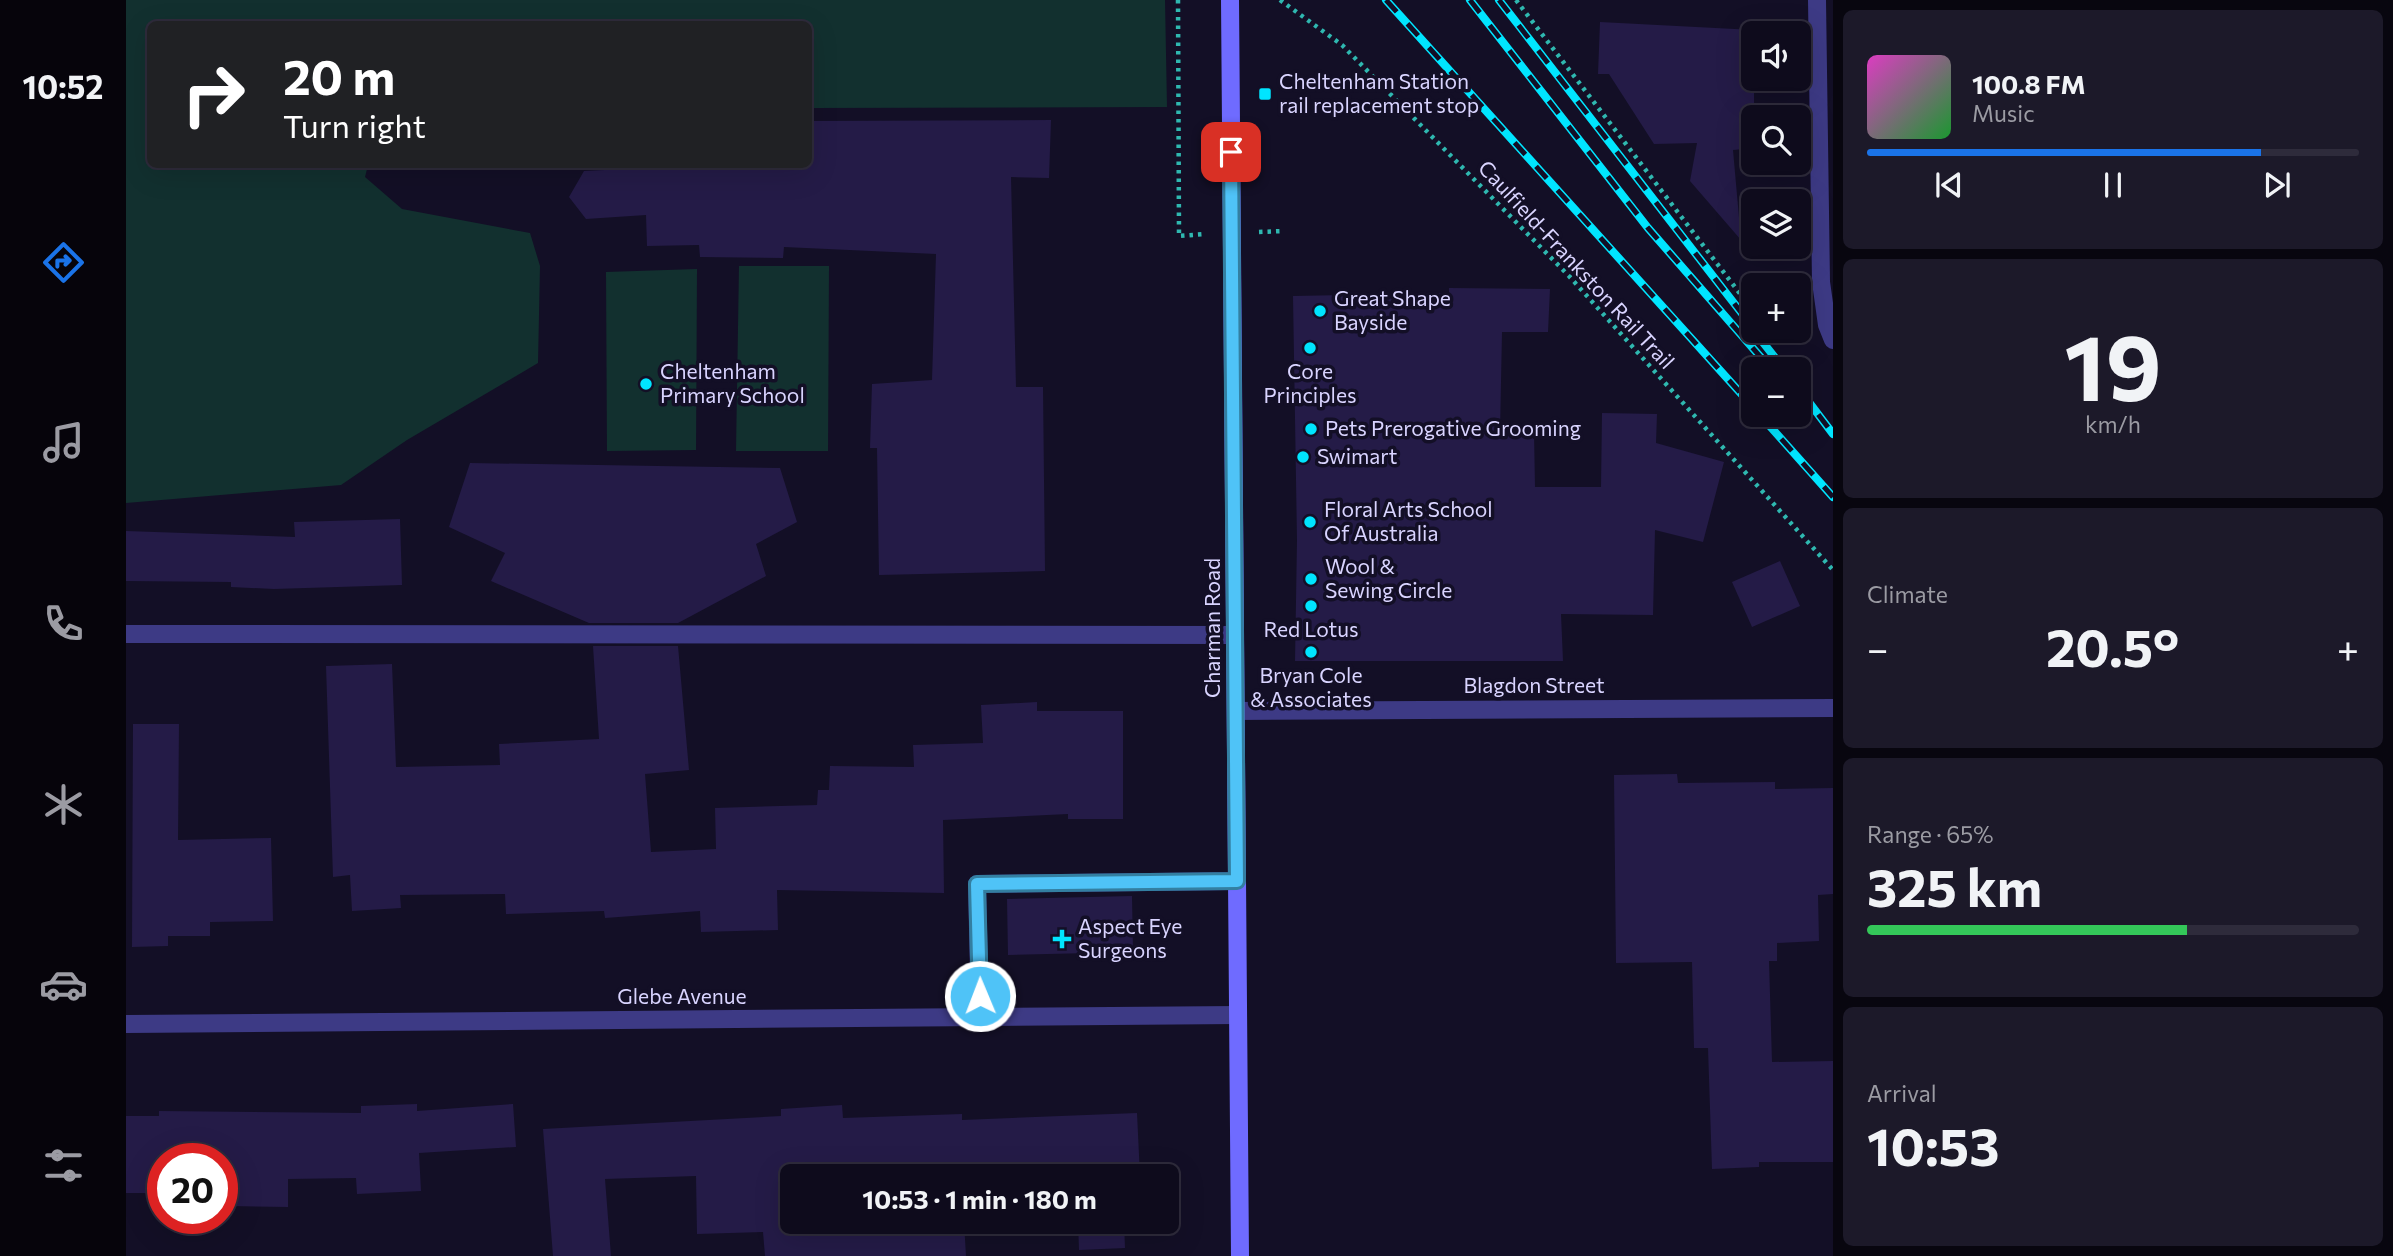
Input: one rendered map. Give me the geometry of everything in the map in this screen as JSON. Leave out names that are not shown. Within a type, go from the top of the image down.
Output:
[{"type":"main road","name":"Charman Road","points":[[1230,0],[1240,1256]]},
{"type":"street","points":[[1817,0],[1821,282],[1827,325],[1833,340]]},
{"type":"street","points":[[126,634],[1236,635]]},
{"type":"street","name":"Blagdon Street","points":[[1236,710],[1833,708]]},
{"type":"street","points":[[980,1018],[977,884],[1237,881]]},
{"type":"street","name":"Glebe Avenue","points":[[126,1024],[1238,1015]]},
{"type":"path","points":[[1178,0],[1179,236],[1284,231]]},
{"type":"path","name":"Caulfield-Frankston Rail Trail","points":[[1279,0],[1342,45],[1569,276],[1833,569]]},
{"type":"path","points":[[1516,0],[1741,295]]},
{"type":"green space","points":[[126,0],[1165,0],[1167,107],[812,108],[812,21],[147,21],[147,168],[367,168],[365,177],[402,209],[530,233],[540,266],[538,363],[407,440],[341,485],[126,503]]},
{"type":"green space","points":[[739,266],[829,266],[828,451],[736,451]]},
{"type":"green space","points":[[697,269],[696,450],[607,451],[606,272]]},
{"type":"building","points":[[1600,22],[1741,29],[1741,91],[1754,91],[1754,105],[1741,105],[1741,149],[1733,150],[1741,240],[1690,181],[1697,143],[1654,144],[1609,74],[1598,74]]},
{"type":"building","points":[[1051,120],[1049,178],[1011,177],[1016,387],[1043,387],[1045,571],[879,575],[877,448],[870,448],[872,384],[932,380],[936,254],[784,247],[783,258],[700,257],[699,245],[647,246],[646,215],[586,219],[569,197],[584,171],[645,168],[812,168],[812,121]]},
{"type":"building","points":[[1449,288],[1550,289],[1548,332],[1502,332],[1500,432],[1534,432],[1535,487],[1601,487],[1602,413],[1657,414],[1656,443],[1724,462],[1703,542],[1655,530],[1653,615],[1561,614],[1563,661],[1295,661],[1297,540],[1293,296],[1449,293]]},
{"type":"building","points":[[470,463],[780,468],[797,522],[756,544],[766,576],[678,623],[589,623],[491,581],[505,553],[449,527]]},
{"type":"building","points":[[400,519],[402,585],[274,589],[231,587],[231,582],[126,581],[126,531],[295,537],[294,522]]},
{"type":"building","points":[[1780,561],[1800,606],[1752,627],[1732,582]]},
{"type":"building","points":[[593,646],[678,646],[689,770],[645,774],[651,852],[716,849],[715,808],[817,805],[818,790],[829,790],[830,766],[914,767],[913,745],[983,743],[981,705],[1037,702],[1037,711],[1123,711],[1123,819],[1068,819],[1068,814],[943,820],[944,893],[777,890],[778,930],[701,932],[700,911],[605,918],[604,911],[506,914],[505,894],[400,895],[401,908],[352,911],[350,875],[333,877],[326,666],[392,664],[396,767],[500,765],[499,744],[599,739]]},
{"type":"building","points":[[133,724],[179,724],[178,840],[271,838],[273,921],[210,922],[210,936],[168,936],[168,946],[132,947]]},
{"type":"building","points":[[1677,774],[1678,783],[1775,782],[1775,789],[1833,788],[1833,894],[1818,895],[1819,941],[1777,943],[1777,961],[1769,961],[1772,1062],[1833,1061],[1833,1162],[1759,1162],[1759,1167],[1712,1169],[1708,1048],[1694,1048],[1692,962],[1616,963],[1614,775]]},
{"type":"building","points":[[1132,896],[1133,952],[1008,955],[1007,899]]},
{"type":"building","points":[[417,1104],[417,1111],[513,1104],[516,1147],[419,1153],[421,1191],[357,1194],[356,1178],[288,1179],[288,1207],[238,1206],[238,1143],[147,1143],[147,1193],[126,1193],[126,1116],[159,1116],[159,1111],[361,1113],[361,1106]]},
{"type":"building","points":[[842,1105],[843,1118],[962,1114],[962,1120],[1137,1113],[1139,1164],[780,1164],[780,1234],[965,1234],[966,1256],[765,1256],[763,1232],[697,1234],[696,1176],[605,1179],[611,1256],[553,1256],[543,1129],[781,1116],[781,1109]]},
{"type":"building","points":[[1078,1234],[1124,1234],[1125,1248],[1079,1250]]},
{"type":"railway","points":[[1386,0],[1741,394]]},
{"type":"railway","points":[[1470,0],[1648,228],[1761,357]]},
{"type":"railway","points":[[1499,0],[1741,312]]},
{"type":"railway","points":[[1763,343],[1775,357]]},
{"type":"railway","points":[[1811,405],[1833,434]]},
{"type":"railway","points":[[1771,427],[1833,497]]},
{"type":"place","name":"Cheltenham Station rail replacement stop","points":[[1265,94]]},
{"type":"place","name":"Great Shape Bayside","points":[[1320,311]]},
{"type":"place","name":"Core Principles","points":[[1310,348]]},
{"type":"place","name":"Cheltenham Primary School","points":[[646,384]]},
{"type":"place","name":"Pets Prerogative Grooming","points":[[1311,429]]},
{"type":"place","name":"Swimart","points":[[1303,457]]},
{"type":"place","name":"Floral Arts School Of Australia","points":[[1310,522]]},
{"type":"place","name":"Wool & Sewing Circle","points":[[1311,579]]},
{"type":"place","name":"Red Lotus","points":[[1311,606]]},
{"type":"place","name":"Bryan Cole & Associates","points":[[1311,652]]},
{"type":"place","name":"Aspect Eye Surgeons","points":[[1062,939]]},
{"type":"route","points":[[980,996],[977,884],[1237,881],[1231,152]]}]
